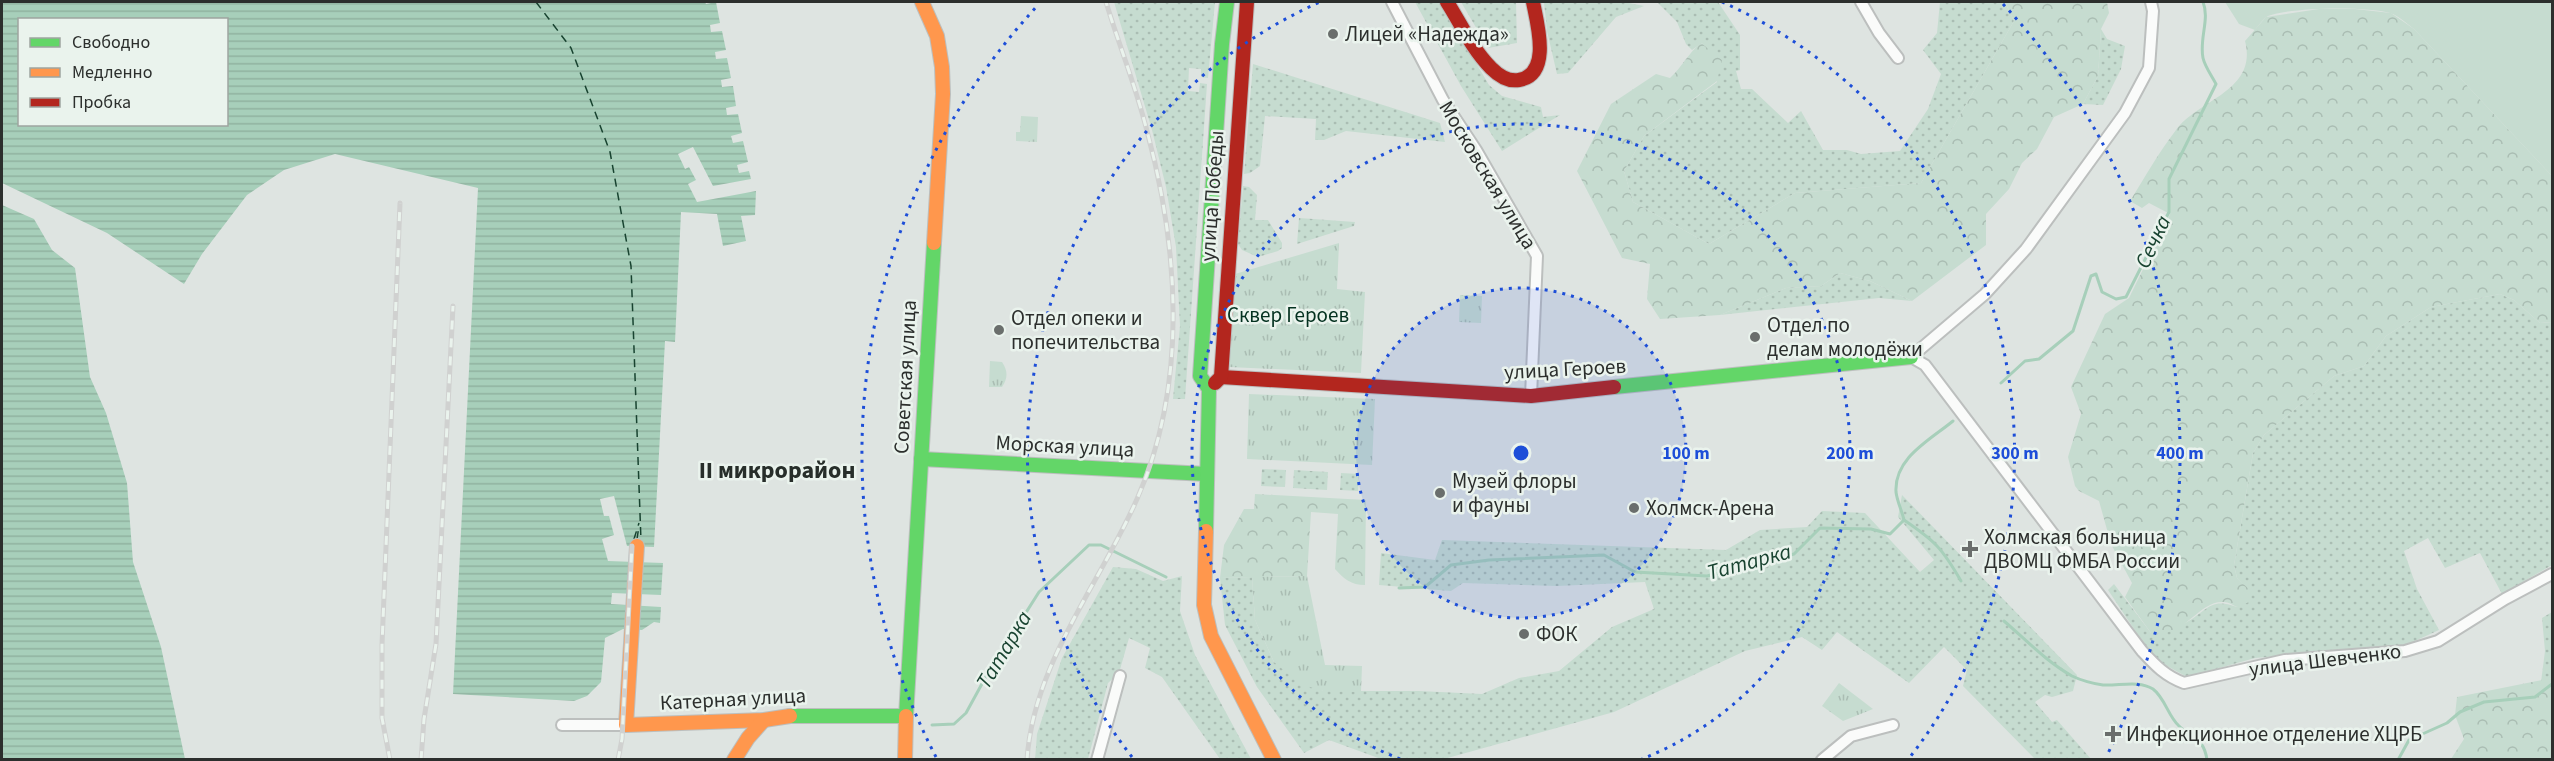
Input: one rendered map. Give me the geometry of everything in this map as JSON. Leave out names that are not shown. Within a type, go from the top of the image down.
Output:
[{"type":"main road","name":"Советская улица","points":[[905,759],[943,94],[943,62],[937,33],[922,2]]},
{"type":"main road","name":"улица Победы","points":[[1227,2],[1222,44],[1200,376],[1209,389],[1204,605],[1211,636],[1274,759]]},
{"type":"main road","name":"улица Победы","points":[[1221,377],[1247,2]]},
{"type":"main road","points":[[1447,2],[1483,58],[1507,80],[1519,81],[1530,76],[1538,67],[1540,55],[1533,2]]},
{"type":"main road","name":"улица Героев","points":[[1221,377],[1531,396],[1911,357]]},
{"type":"main road","points":[[1209,389],[1221,377]]},
{"type":"main road","name":"Морская улица","points":[[921,459],[1206,474]]},
{"type":"main road","points":[[626,725],[637,546]]},
{"type":"main road","name":"Катерная улица","points":[[626,725],[764,720],[786,716],[906,716]]},
{"type":"main road","points":[[734,759],[764,720]]},
{"type":"street","name":"Московская улица","points":[[1392,2],[1443,100],[1476,150],[1537,256],[1531,396]]},
{"type":"street","points":[[1861,2],[1879,33],[1898,58]]},
{"type":"street","points":[[1911,357],[1985,294],[2026,249],[2125,113],[2149,68],[2153,11],[2151,2]]},
{"type":"street","name":"улица Шевченко","points":[[1911,357],[1925,365],[2142,651],[2158,669],[2184,683],[2276,662],[2405,651],[2438,641],[2505,599],[2553,574]]},
{"type":"street","points":[[1097,759],[1120,676]]},
{"type":"street","name":"Катерная улица","points":[[562,725],[626,725]]},
{"type":"street","points":[[1822,759],[1851,736],[1893,725]]},
{"type":"green space","points":[[1114,2],[1215,2],[1208,78],[1201,77],[1201,69],[1189,68],[1188,91],[1199,92],[1200,83],[1207,84],[1185,399],[1173,399],[1180,326],[1176,247],[1166,187],[1152,130]]},
{"type":"green space","points":[[1415,2],[1440,2],[1489,85],[1502,96],[1541,107],[1543,117],[1560,115],[1502,151],[1461,86]]},
{"type":"green space","points":[[1461,2],[1516,2],[1517,43],[1488,48]]},
{"type":"green space","points":[[1544,2],[1624,2],[1644,6],[1616,17],[1568,73],[1557,74],[1547,31]]},
{"type":"green space","points":[[1657,2],[1718,2],[1740,35],[1740,70],[1736,71],[1741,89],[1752,89],[1788,123],[1801,111],[1823,150],[1847,150],[1861,154],[1900,151],[1928,109],[1941,74],[1923,50],[1937,33],[1940,2],[2005,2],[2014,21],[1921,183],[1795,193],[1709,244],[1633,202],[1624,171],[1644,136],[1717,82],[1702,43],[1692,50],[1686,44],[1677,22]]},
{"type":"green space","points":[[2005,2],[2107,2],[2109,13],[2101,29],[2098,76],[2083,104],[2054,117],[2037,149],[2022,163],[2009,189],[1986,214],[1986,245],[1912,301],[1870,281],[1840,273],[1821,286],[1786,288],[1720,315],[1660,319],[1647,299],[1650,264],[1622,258],[1577,171],[1611,104],[1656,74],[1670,78],[1701,43],[1722,60],[1717,81],[1644,136],[1624,171],[1633,202],[1709,244],[1795,193],[1921,183],[2014,21]]},
{"type":"green space","points":[[2225,2],[2552,2],[2552,176],[2414,29],[2397,16],[2365,9],[2329,8],[2294,11],[2268,16],[2255,30],[2239,24]]},
{"type":"green space","points":[[2319,9],[2355,9],[2391,13],[2414,29],[2552,176],[2552,322],[2540,323],[2514,300],[2500,294],[2431,307],[2386,336],[2364,366],[2334,376],[2264,435],[2253,453],[2234,565],[2237,578],[2250,590],[2249,602],[2237,607],[2226,602],[2215,603],[2173,630],[2151,633],[2125,597],[2132,583],[2111,544],[2099,501],[2079,491],[2075,486],[2068,457],[2081,414],[2071,387],[2105,314],[2129,298],[2170,214],[2149,203],[2142,208],[2130,201],[2158,156],[2186,119],[2235,83],[2243,72],[2247,58],[2245,41],[2266,17]]},
{"type":"green space","points":[[2101,29],[2107,39],[2125,46],[2121,69],[2103,105],[2083,104],[2098,76]]},
{"type":"green space","points":[[1253,64],[1440,123],[1445,142],[1346,131],[1324,140],[1315,140],[1316,119],[1265,116],[1260,166],[1244,174]]},
{"type":"green space","points":[[1021,116],[1038,117],[1037,142],[1016,141],[1016,132],[1020,132]]},
{"type":"green space","points":[[1243,186],[1249,187],[1257,195],[1255,220],[1268,220],[1282,243],[1282,248],[1278,251],[1258,257],[1242,250],[1238,244]]},
{"type":"green space","points":[[1299,218],[1355,222],[1354,226],[1297,244]]},
{"type":"green space","name":"Сквер Героев","points":[[1339,243],[1337,289],[1365,292],[1361,373],[1229,367],[1235,274]]},
{"type":"green space","points":[[1840,273],[1870,281],[1912,301],[1879,298],[1720,315],[1786,288],[1821,286]]},
{"type":"green space","points":[[2500,294],[2514,300],[2540,323],[2552,322],[2552,565],[2502,594],[2480,553],[2445,568],[2428,538],[2404,551],[2417,589],[2439,630],[2406,645],[2255,658],[2187,677],[2160,662],[2146,647],[2108,590],[2114,584],[2151,633],[2183,624],[2215,604],[2221,603],[2237,607],[2249,590],[2237,578],[2234,565],[2253,453],[2264,435],[2334,376],[2364,366],[2386,336],[2431,307]]},
{"type":"green space","points":[[1460,295],[1482,296],[1481,323],[1459,322]]},
{"type":"green space","points":[[990,361],[1002,362],[1004,365],[1006,374],[1002,387],[989,387]]},
{"type":"green space","points":[[1249,394],[1375,399],[1372,465],[1247,459]]},
{"type":"green space","points":[[1262,469],[1286,470],[1285,487],[1261,486]]},
{"type":"green space","points":[[1294,470],[1328,472],[1327,490],[1293,488]]},
{"type":"green space","points":[[1341,473],[1359,474],[1358,491],[1340,490]]},
{"type":"green space","points":[[1255,494],[1366,500],[1365,585],[1348,581],[1335,569],[1338,514],[1311,512],[1307,576],[1220,578],[1224,545],[1244,509],[1254,509]]},
{"type":"green space","points":[[1902,495],[2077,675],[2073,691],[2052,697],[2045,695],[2035,702],[2052,722],[2057,720],[2091,759],[2035,759],[1963,686],[1967,670],[1944,647],[1909,683],[1837,632],[1822,650],[1802,637],[1745,651],[1614,712],[1444,759],[1381,759],[1329,740],[1304,753],[1257,687],[1225,625],[1220,578],[1252,577],[1255,620],[1274,662],[1323,691],[1419,691],[1482,694],[1519,678],[1559,671],[1612,627],[1654,609],[1645,582],[1557,586],[1463,583],[1451,591],[1379,585],[1381,553],[1435,560],[1442,540],[1726,550],[1760,530],[1807,527],[1822,511],[1865,513],[1920,572],[1934,560],[1898,517]]},
{"type":"green space","points":[[1113,567],[1136,569],[1163,581],[1182,576],[1180,611],[1195,655],[1251,759],[1220,759],[1162,677],[1145,668],[1150,648],[1129,638],[1119,673],[1108,683],[1088,759],[1035,760],[1037,734],[1062,658]]},
{"type":"green space","points":[[1307,576],[1325,665],[1362,666],[1361,692],[1323,691],[1300,684],[1274,662],[1255,620],[1252,577]]},
{"type":"green space","points":[[2552,612],[2552,678],[2541,682],[2545,651],[2542,618]]},
{"type":"green space","points":[[2552,678],[2552,759],[2451,759],[2464,739],[2455,715],[2457,697]]},
{"type":"green space","points":[[1839,683],[1873,709],[1843,721],[1822,706]]},
{"type":"shaded area","points":[[2,2],[705,2],[706,4],[716,2],[720,23],[710,25],[711,32],[722,31],[726,50],[715,52],[716,59],[727,58],[731,78],[721,80],[722,87],[733,86],[736,106],[726,108],[727,115],[738,114],[742,133],[731,136],[733,143],[743,141],[748,162],[737,165],[739,173],[749,171],[751,179],[713,186],[693,147],[678,154],[685,169],[689,167],[696,180],[688,184],[697,202],[756,191],[755,215],[741,216],[746,241],[723,246],[717,214],[681,212],[675,342],[665,341],[654,547],[627,546],[614,496],[600,499],[604,516],[609,516],[614,535],[602,539],[608,561],[663,563],[661,595],[612,593],[611,604],[661,607],[660,623],[654,622],[642,630],[623,629],[605,638],[601,682],[587,696],[574,701],[453,694],[478,188],[335,154],[284,170],[247,195],[202,254],[184,284],[107,233],[2,183]]},
{"type":"shaded area","points":[[2,205],[34,219],[52,250],[75,268],[90,377],[106,413],[127,483],[133,562],[161,647],[185,759],[2,759]]},
{"type":"waterway","name":"Сечка","points":[[2001,383],[2025,361],[2039,359],[2073,331],[2091,276],[2096,274],[2102,292],[2116,299],[2126,297],[2169,212],[2169,179],[2216,84],[2203,58],[2205,15],[2203,2]]},
{"type":"waterway","name":"Сечка","points":[[1904,520],[1896,492],[1901,469],[1915,451],[1953,421]]},
{"type":"waterway","name":"Татарка","points":[[1904,520],[1937,546],[1961,581]]},
{"type":"waterway","name":"Татарка","points":[[1399,588],[1425,587],[1451,565],[1489,560],[1604,555],[1635,572],[1707,576],[1794,554],[1820,528],[1871,529],[1890,534],[1904,520]]},
{"type":"waterway","name":"Татарка","points":[[932,725],[954,724],[966,713],[989,671],[1039,592],[1089,545],[1101,545],[1166,577]]},
{"type":"waterway","name":"Татарка","points":[[2004,621],[2045,657],[2075,677],[2099,684],[2135,684],[2153,689],[2161,697],[2175,722],[2201,743],[2207,760]]},
{"type":"waterway","name":"Татарка","points":[[2398,760],[2409,740],[2447,723],[2460,712],[2484,702],[2535,697],[2552,684]]},
{"type":"ferry route","points":[[536,2],[571,48],[610,152],[631,266],[641,541]]},
{"type":"ferry route","points":[[634,539],[639,523]]},
{"type":"ferry route","points":[[637,539],[639,526]]},
{"type":"railway","points":[[1027,760],[1032,725],[1055,658],[1070,625],[1122,531],[1137,499],[1153,455],[1165,410],[1171,363],[1173,316],[1171,269],[1158,176],[1138,98],[1106,2]]},
{"type":"railway","points":[[390,760],[382,718],[382,645],[400,203]]},
{"type":"railway","points":[[421,760],[424,719],[436,644],[453,306]]},
{"type":"railway","points":[[618,760],[622,739],[632,546]]},
{"type":"traffic: fast","points":[[1206,531],[1209,389],[1200,376],[1222,44],[1227,2]]},
{"type":"traffic: fast","points":[[790,716],[906,716],[934,243]]},
{"type":"traffic: fast","points":[[1614,387],[1911,357]]},
{"type":"traffic: fast","points":[[921,459],[1206,474]]},
{"type":"traffic: slow","points":[[922,2],[937,36],[942,67],[943,94],[934,243]]},
{"type":"traffic: slow","points":[[1206,531],[1204,605],[1211,636],[1274,760]]},
{"type":"traffic: slow","points":[[637,546],[626,725],[764,720],[790,716]]},
{"type":"traffic: slow","points":[[905,760],[906,716]]},
{"type":"traffic: slow","points":[[734,760],[748,738],[764,720]]},
{"type":"traffic: jam","points":[[1215,383],[1221,377],[1247,2]]},
{"type":"traffic: jam","points":[[1447,2],[1484,61],[1500,75],[1515,80],[1529,76],[1536,68],[1539,58],[1539,34],[1533,2]]},
{"type":"traffic: jam","points":[[1221,377],[1531,396],[1614,387]]},
{"type":"place","name":"Лицей «Надежда»","points":[[1333,34]]},
{"type":"place","name":"Отдел опеки и попечительства","points":[[999,330]]},
{"type":"place","name":"Отдел по делам молодёжи","points":[[1755,337]]},
{"type":"place","name":"Музей флоры и фауны","points":[[1440,493]]},
{"type":"place","name":"Холмск-Арена","points":[[1634,508]]},
{"type":"place","name":"Холмская больница ДВОМЦ ФМБА России","points":[[1970,549]]},
{"type":"place","name":"ФОК","points":[[1524,634]]},
{"type":"place","name":"Инфекционное отделение ХЦРБ","points":[[2113,734]]},
{"type":"district","name":"II микрорайон","points":[[777,470]]}]
